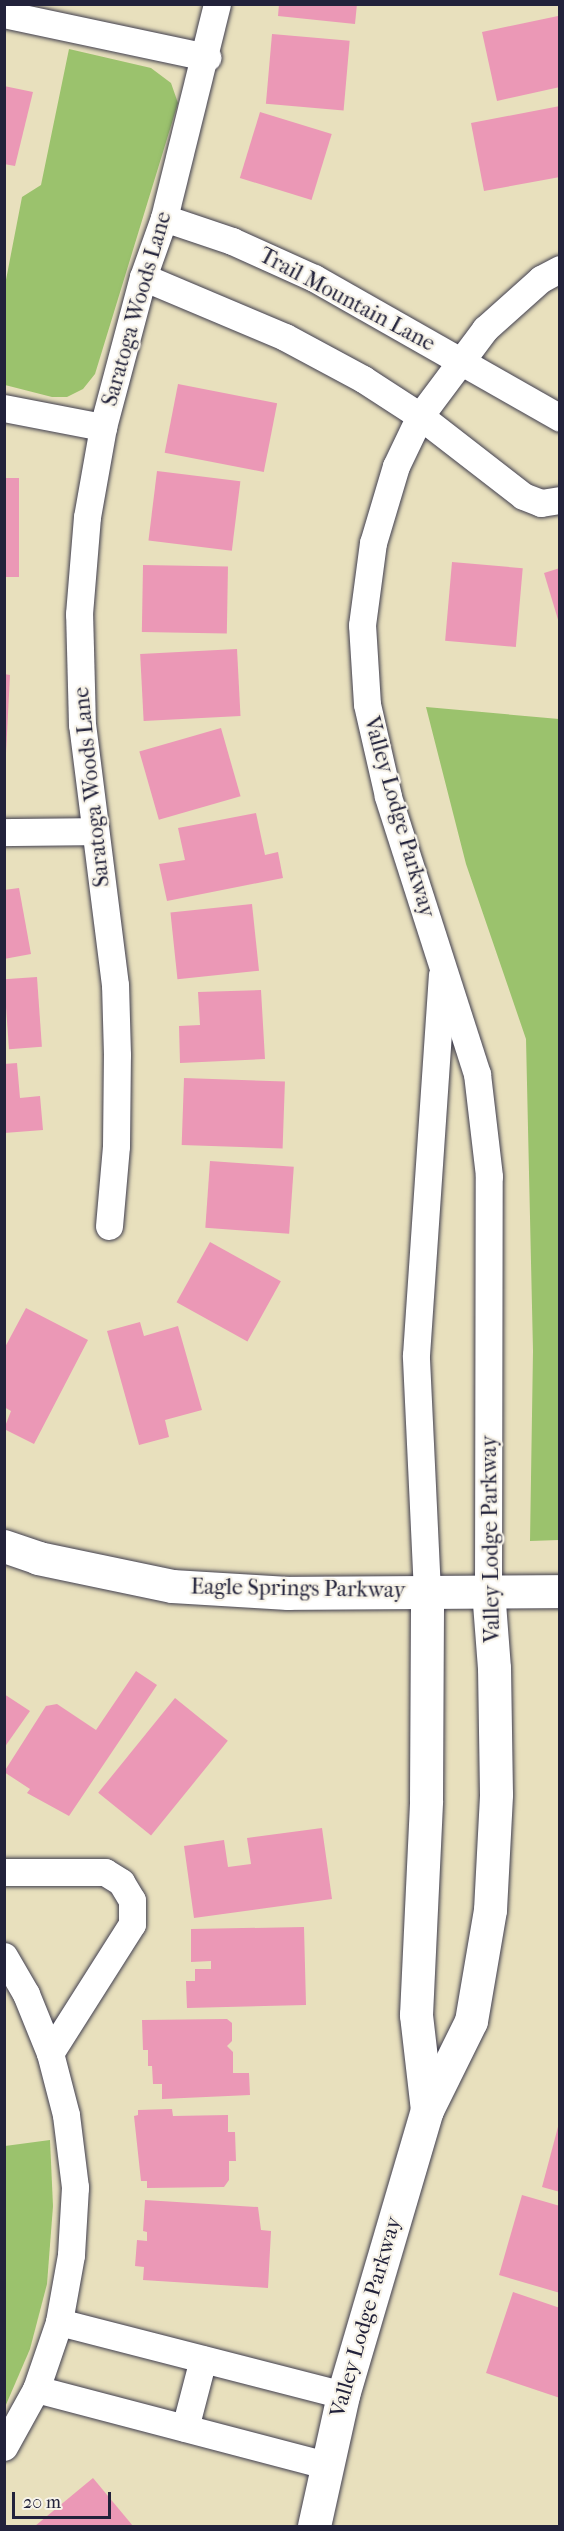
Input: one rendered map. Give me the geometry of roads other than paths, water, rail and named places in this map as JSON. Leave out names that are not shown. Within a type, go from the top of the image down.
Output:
[{"type":"street","name":"Saratoga Woods Lane","points":[[109,1227],[116,1146],[114,985],[82,725],[80,614],[87,517],[103,427],[143,277],[164,218],[207,57],[217,4]]},
{"type":"street","points":[[4,14],[207,57]]},
{"type":"street","name":"Trail Mountain Lane","points":[[164,218],[231,241],[314,278],[560,418]]},
{"type":"street","name":"Valley Lodge Parkway","points":[[314,2526],[343,2395],[427,2110],[471,2021],[490,1910],[496,1794],[494,1668],[488,1590],[489,1176],[477,1074],[388,796],[367,704],[362,625],[373,543],[396,466],[420,416],[485,328],[541,279],[560,269]]},
{"type":"street","points":[[143,277],[285,337],[363,379],[420,416],[524,496],[541,503],[560,500]]},
{"type":"street","points":[[4,408],[103,427]]},
{"type":"street","points":[[4,832],[94,831]]},
{"type":"street","name":"Valley Lodge Parkway","points":[[427,2110],[416,2016],[426,1800],[427,1592],[416,1355],[443,962]]},
{"type":"street","name":"Eagle Springs Parkway","points":[[4,1546],[38,1558],[172,1586],[288,1593],[560,1591]]},
{"type":"street","points":[[4,1872],[105,1872],[122,1882],[132,1900],[132,1923],[51,2053]]},
{"type":"street","points":[[4,1956],[26,1994],[51,2053],[66,2115],[75,2187],[71,2255],[59,2322],[36,2389],[4,2447]]},
{"type":"street","points":[[59,2322],[343,2395]]},
{"type":"street","points":[[185,2428],[203,2359]]},
{"type":"street","points":[[36,2389],[326,2465]]}]
